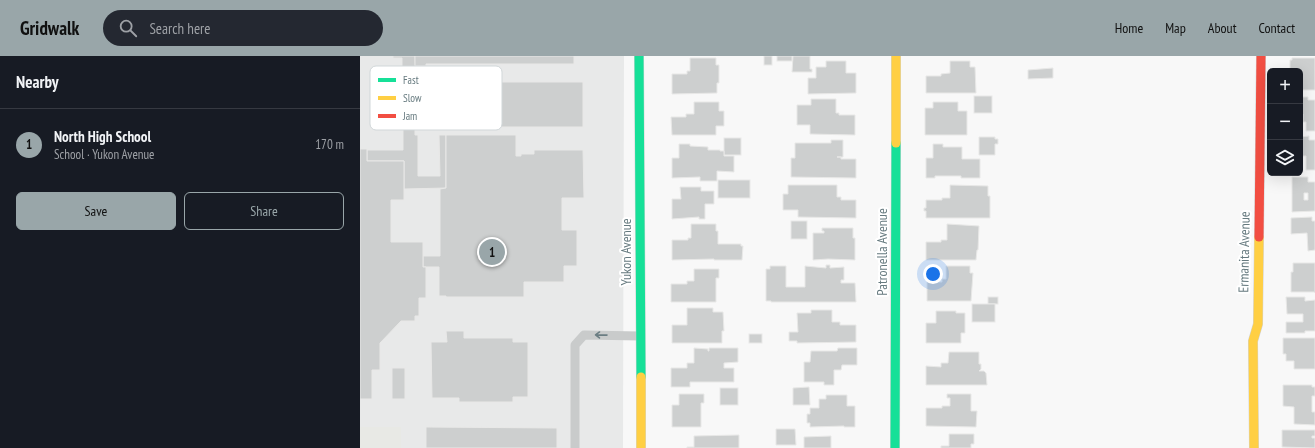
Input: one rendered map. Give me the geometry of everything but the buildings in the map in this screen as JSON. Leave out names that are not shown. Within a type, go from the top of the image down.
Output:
[{"type":"street","name":"Yukon Avenue","points":[[639,56],[641,448]]},
{"type":"street","name":"Patronella Avenue","points":[[895,448],[896,56]]},
{"type":"street","name":"Ermanita Avenue","points":[[1254,448],[1253,341],[1258,324],[1261,56]]},
{"type":"lane","points":[[575,448],[575,345],[584,335],[640,336]]},
{"type":"shaded area","points":[[360,56],[624,56],[623,448],[360,448]]},
{"type":"shaded area","points":[[360,427],[401,427],[401,448],[360,448]]},
{"type":"traffic: fast","points":[[639,56],[641,377]]},
{"type":"traffic: fast","points":[[895,448],[896,143]]},
{"type":"traffic: slow","points":[[896,56],[896,143]]},
{"type":"traffic: slow","points":[[1254,448],[1253,341],[1258,324],[1259,237]]},
{"type":"traffic: slow","points":[[641,377],[641,448]]},
{"type":"traffic: jam","points":[[1259,237],[1261,56]]},
{"type":"place","name":"North High School","points":[[492,252]]}]
